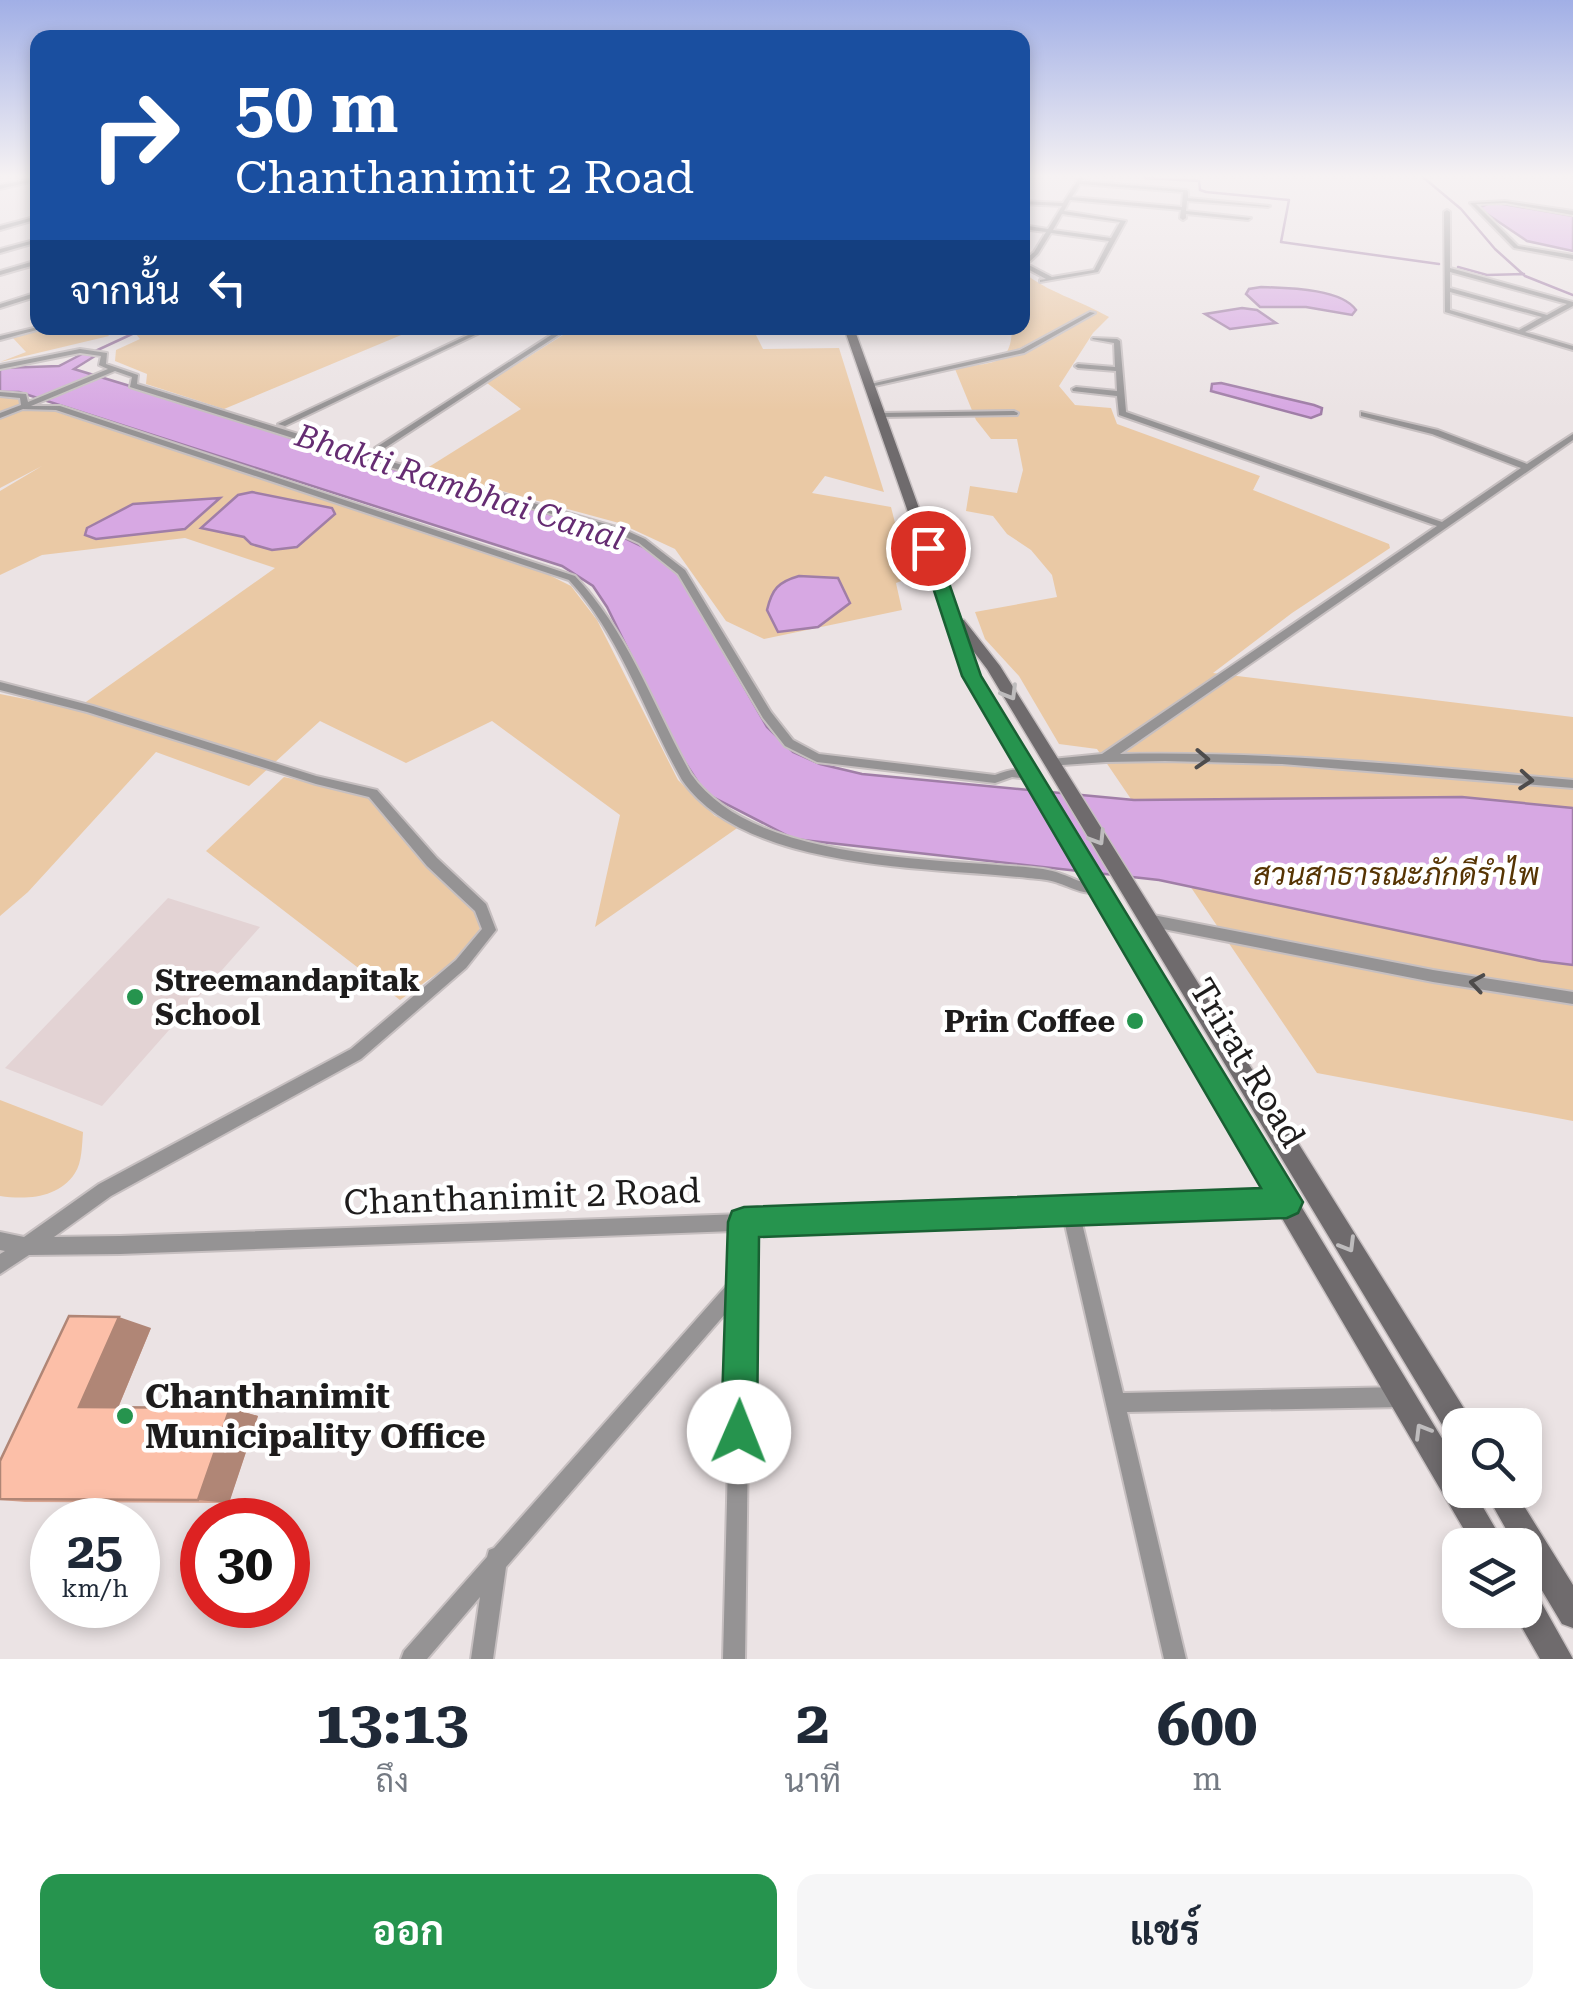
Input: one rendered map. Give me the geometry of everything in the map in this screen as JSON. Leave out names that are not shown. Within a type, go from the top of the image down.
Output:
[{"type":"main road","name":"Trirat Road","points":[[852,335],[972,676],[1480,1528]]},
{"type":"main road","name":"Trirat Road","points":[[952,615],[993,666],[1448,1408]]},
{"type":"main road","points":[[1509,1508],[1573,1613]]},
{"type":"main road","points":[[1539,1628],[1558,1659]]},
{"type":"street","points":[[1030,269],[1046,280],[1096,271],[1104,255]]},
{"type":"street","points":[[1447,255],[1447,311],[1573,348]]},
{"type":"street","points":[[0,273],[30,264]]},
{"type":"street","points":[[1447,269],[1572,304],[1520,332]]},
{"type":"street","points":[[1447,288],[1548,317]]},
{"type":"street","points":[[0,306],[30,297]]},
{"type":"street","points":[[870,385],[1022,352],[1092,314]]},
{"type":"street","points":[[0,338],[30,331]]},
{"type":"street","points":[[282,424],[473,335]]},
{"type":"street","points":[[379,448],[555,335]]},
{"type":"street","points":[[1094,338],[1117,341],[1122,413],[1443,525]]},
{"type":"street","points":[[0,367],[84,352],[104,354],[101,364],[111,371],[136,376],[133,385],[642,541],[682,572],[766,714],[789,743],[818,758],[994,779],[1012,773],[1030,775]]},
{"type":"street","points":[[1078,366],[1118,369]]},
{"type":"street","points":[[0,416],[111,371]]},
{"type":"street","points":[[1076,389],[1120,394]]},
{"type":"street","points":[[0,394],[23,396],[31,405],[57,408],[572,578],[600,610],[692,785],[716,808],[751,829],[808,848],[1047,874],[1086,890],[1098,888]]},
{"type":"street","points":[[880,415],[1014,412]]},
{"type":"street","points":[[1364,414],[1438,433],[1528,467]]},
{"type":"street","points":[[1105,758],[1573,436]]},
{"type":"street","points":[[0,686],[21,689],[298,775],[373,793],[432,862],[481,908],[489,930],[461,964],[356,1054],[106,1190],[0,1264]]},
{"type":"street","points":[[1057,772],[1105,758],[1150,756],[1378,767],[1573,784]]},
{"type":"street","points":[[1148,920],[1434,976],[1573,998]]},
{"type":"street","name":"Chanthanimit 2 Road","points":[[0,1241],[24,1246],[1287,1202]]},
{"type":"street","points":[[1071,1212],[1175,1659]]},
{"type":"street","points":[[734,1659],[744,1222]]},
{"type":"street","points":[[412,1659],[742,1281]]},
{"type":"street","points":[[1116,1403],[1401,1397]]},
{"type":"street","points":[[482,1659],[497,1558]]},
{"type":"shaded area","points":[[1249,289],[1326,293],[1356,310],[1352,315],[1306,307],[1260,307],[1246,294]]},
{"type":"shaded area","points":[[1242,308],[1257,310],[1276,323],[1230,329],[1205,314]]},
{"type":"shaded area","points":[[84,353],[95,356],[74,369],[252,423],[307,444],[612,532],[645,548],[678,572],[767,727],[793,752],[820,764],[862,774],[1134,800],[1462,797],[1573,808],[1573,965],[1159,880],[794,839],[705,793],[679,753],[593,586],[562,566],[19,392],[0,392],[0,368],[59,366]]},
{"type":"shaded area","points":[[1212,384],[1314,405],[1322,408],[1321,414],[1311,418],[1211,391]]},
{"type":"shaded area","points":[[252,492],[332,508],[335,514],[297,547],[272,550],[251,544],[244,537],[201,528],[238,495]]},
{"type":"shaded area","points":[[220,498],[185,529],[96,539],[85,535],[87,528],[133,504]]},
{"type":"shaded area","points":[[799,576],[838,578],[850,603],[818,627],[778,632],[767,610],[771,597],[781,584]]},
{"type":"shaded area","name":"Streemandapitak School","points":[[168,898],[260,927],[102,1106],[5,1068]]},
{"type":"green space","name":"สวนสาธารณะภักดีรำไพ","points":[[1030,277],[1109,317],[1093,333],[1059,386],[1075,405],[1111,408],[1117,424],[1260,476],[1253,490],[1389,544],[1390,548],[1292,613],[1213,673],[1573,717],[1573,1121],[1317,1073],[1097,749],[1059,744],[1019,676],[985,639],[975,612],[1057,597],[1052,575],[1031,550],[1007,534],[993,516],[966,511],[970,486],[1017,493],[1023,470],[1017,439],[991,439],[976,420],[955,369],[996,361],[1008,351],[1011,335],[1030,335]]},
{"type":"green space","points":[[30,333],[109,336],[0,362],[26,352],[12,337]]},
{"type":"green space","points":[[137,335],[401,335],[224,409],[146,384],[147,374],[115,361],[116,350],[140,339]]},
{"type":"green space","points":[[563,335],[756,335],[763,349],[839,348],[884,492],[825,476],[812,493],[891,507],[909,578],[896,583],[902,610],[764,639],[726,621],[675,549],[619,523],[424,470],[521,409],[487,383]]},
{"type":"green space","points":[[11,397],[541,571],[571,586],[597,620],[678,780],[715,816],[743,824],[595,927],[620,815],[492,721],[406,763],[320,721],[249,786],[156,752],[28,892],[0,916],[0,694],[76,709],[275,568],[185,538],[42,555],[0,575],[0,491],[42,466],[0,488],[0,398]]},
{"type":"green space","points":[[284,777],[368,796],[477,912],[480,930],[449,965],[400,1000],[206,851]]},
{"type":"green space","points":[[0,1100],[83,1132],[77,1169],[60,1188],[31,1197],[0,1196]]},
{"type":"building","name":"Chanthanimit Municipality Office","points":[[69,1316],[119,1317],[79,1407],[230,1408],[199,1498],[0,1499],[0,1461]]},
{"type":"waterway","points":[[1377,255],[1439,264]]},
{"type":"waterway","points":[[1502,255],[1523,274]]},
{"type":"waterway","points":[[1458,267],[1487,275],[1523,274]]},
{"type":"waterway","points":[[1523,274],[1573,295]]},
{"type":"waterway","points":[[89,354],[130,335]]},
{"type":"place","name":"Streemandapitak School","points":[[135,997]]},
{"type":"place","name":"Prin Coffee","points":[[1135,1021]]},
{"type":"place","name":"Chanthanimit Municipality Office","points":[[125,1416]]},
{"type":"route","points":[[739,1432],[744,1222],[1287,1202],[972,676],[928,548]]},
{"type":"water label","name":"Bhakti Rambhai Canal","points":[[460,487]]}]
